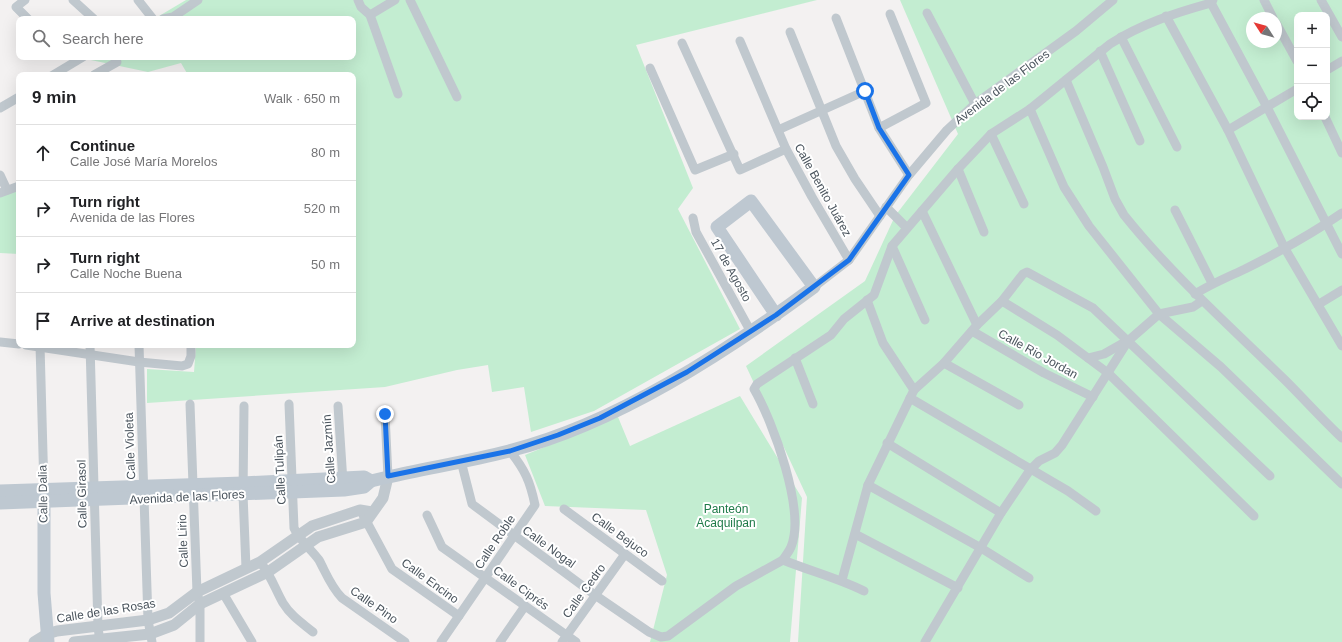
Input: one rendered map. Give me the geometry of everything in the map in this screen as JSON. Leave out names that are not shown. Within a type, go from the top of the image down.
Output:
[{"type":"main road","points":[[776,315],[717,227],[751,201],[814,287]]},
{"type":"main road","name":"Avenida de las Flores","points":[[94,494],[144,499],[193,491],[344,484],[364,477],[371,480],[510,451],[558,435],[600,418],[687,372],[751,332],[814,287]]},
{"type":"main road","name":"Avenida de las Flores","points":[[0,503],[44,496],[94,494],[144,485],[193,491]]},
{"type":"main road","name":"Avenida de las Flores","points":[[0,491],[44,496]]},
{"type":"main road","name":"Calle Dalia","points":[[44,496],[44,593],[48,638]]},
{"type":"street","points":[[25,0],[16,7],[25,16]]},
{"type":"street","points":[[73,0],[91,16]]},
{"type":"street","points":[[138,0],[151,16]]},
{"type":"street","points":[[174,16],[198,0]]},
{"type":"street","points":[[358,0],[361,7],[370,15],[398,94]]},
{"type":"street","points":[[370,15],[395,0]]},
{"type":"street","points":[[410,0],[457,97]]},
{"type":"street","name":"Avenida de las Flores","points":[[814,287],[849,260],[859,249],[909,175],[946,130],[975,104],[1076,31],[1113,0]]},
{"type":"street","points":[[1264,0],[1271,12]]},
{"type":"street","points":[[1321,0],[1342,37]]},
{"type":"street","points":[[864,591],[842,580],[828,577],[783,560],[791,547],[794,508],[782,451],[754,389],[757,384],[831,335],[844,320],[874,295],[892,246],[958,169],[991,134],[1030,109],[1100,51],[1121,37],[1166,16],[1212,1],[1342,254]]},
{"type":"street","points":[[927,13],[975,104]]},
{"type":"street","points":[[879,128],[926,103],[890,14]]},
{"type":"street","points":[[1166,16],[1228,130],[1284,247],[1319,304],[1342,346]]},
{"type":"street","points":[[836,18],[879,128],[909,175]]},
{"type":"street","points":[[790,32],[836,146],[847,166],[880,216]]},
{"type":"street","points":[[1282,34],[1294,56]]},
{"type":"street","points":[[1121,37],[1177,147]]},
{"type":"street","name":"Calle Benito Juárez","points":[[740,41],[786,149],[849,260]]},
{"type":"street","points":[[682,43],[740,170],[786,149]]},
{"type":"street","points":[[1100,51],[1140,141]]},
{"type":"street","points":[[56,72],[70,60]]},
{"type":"street","points":[[1330,68],[1342,61]]},
{"type":"street","points":[[99,72],[117,62]]},
{"type":"street","points":[[650,68],[695,170],[734,154]]},
{"type":"street","points":[[1066,80],[1104,168],[1115,199],[1124,215],[1202,302],[1286,380],[1315,412],[1342,438]]},
{"type":"street","points":[[778,130],[865,91]]},
{"type":"street","points":[[1228,130],[1294,91]]},
{"type":"street","points":[[0,108],[16,99]]},
{"type":"street","points":[[1030,109],[1064,187],[1089,226],[1159,314],[1222,366],[1342,484]]},
{"type":"street","points":[[1326,120],[1342,154]]},
{"type":"street","points":[[991,134],[1024,204]]},
{"type":"street","points":[[958,169],[984,232]]},
{"type":"street","points":[[0,175],[4,191],[16,187]]},
{"type":"street","points":[[886,207],[907,228]]},
{"type":"street","points":[[1175,210],[1212,283]]},
{"type":"street","points":[[922,211],[975,328]]},
{"type":"street","points":[[1195,294],[1212,283],[1245,269],[1326,224],[1342,213]]},
{"type":"street","name":"17 de Agosto","points":[[694,218],[696,232],[751,332]]},
{"type":"street","points":[[892,246],[925,320]]},
{"type":"street","points":[[842,580],[868,485],[887,443],[914,390],[944,363],[975,328],[1002,301],[1023,274],[1031,274],[1093,308],[1270,476]]},
{"type":"street","points":[[1319,304],[1342,290]]},
{"type":"street","points":[[867,300],[884,343],[914,390]]},
{"type":"street","points":[[1002,301],[1057,335],[1108,373],[1254,516]]},
{"type":"street","points":[[1088,358],[1104,354],[1128,341],[1159,314],[1193,307],[1202,302]]},
{"type":"street","name":"Calle Rio Jordan","points":[[975,328],[1044,373],[1093,397]]},
{"type":"street","points":[[925,642],[936,620],[958,588],[1001,513],[1030,470],[1039,461],[1055,453],[1062,445],[1128,341]]},
{"type":"street","points":[[0,342],[16,344]]},
{"type":"street","name":"Calle Dalia","points":[[40,348],[44,496]]},
{"type":"street","points":[[51,348],[138,362],[182,366],[188,364],[191,356],[191,348]]},
{"type":"street","name":"Calle Girasol","points":[[90,348],[98,627],[100,641]]},
{"type":"street","name":"Calle Violeta","points":[[139,348],[138,362],[144,485],[148,620],[151,638]]},
{"type":"street","points":[[795,358],[813,404]]},
{"type":"street","points":[[944,363],[1019,405]]},
{"type":"street","points":[[910,398],[1073,494],[1096,511]]},
{"type":"street","name":"Calle Lirio","points":[[190,404],[197,592],[200,604],[200,642]]},
{"type":"street","name":"Calle Tulipán","points":[[289,404],[294,528],[297,535]]},
{"type":"street","points":[[244,406],[243,488],[246,568]]},
{"type":"street","name":"Calle Jazmín","points":[[338,406],[344,484]]},
{"type":"street","points":[[74,642],[151,638],[174,625],[200,604],[268,572],[318,537],[366,522],[383,498],[388,476],[385,414]]},
{"type":"street","points":[[887,443],[1001,513]]},
{"type":"street","name":"Calle Roble","points":[[441,642],[535,505],[524,469],[510,451]]},
{"type":"street","name":"Calle Nogal","points":[[461,460],[472,504],[595,595],[649,632],[661,637],[668,636],[736,586],[783,560]]},
{"type":"street","points":[[868,485],[981,548],[1029,578]]},
{"type":"street","name":"Calle Bejuco","points":[[564,509],[662,581]]},
{"type":"street","name":"Calle de las Rosas","points":[[34,642],[48,638],[57,631],[148,620],[169,613],[197,592],[260,562],[312,526],[360,510],[372,512]]},
{"type":"street","name":"Calle Encino","points":[[360,510],[392,569],[459,616]]},
{"type":"street","name":"Calle Ciprés","points":[[427,515],[442,547],[525,606],[564,639],[576,642]]},
{"type":"street","points":[[855,534],[958,588]]},
{"type":"street","name":"Calle Pino","points":[[297,535],[318,559],[334,590],[342,598],[406,642]]},
{"type":"street","name":"Calle Cedro","points":[[564,639],[625,554]]},
{"type":"street","points":[[260,562],[268,572],[283,604],[294,618],[313,632]]},
{"type":"street","points":[[223,593],[252,642]]},
{"type":"street","points":[[500,642],[525,606]]},
{"type":"green space","points":[[186,0],[817,0],[636,45],[693,188],[678,209],[740,329],[594,411],[531,432],[524,387],[492,392],[488,365],[457,370],[385,387],[147,403],[147,369],[194,372],[196,348],[356,348],[356,72],[186,72],[181,63],[148,72],[91,60],[356,60],[356,16],[159,16]]},
{"type":"green space","points":[[900,0],[1342,0],[1342,642],[798,642],[807,497],[746,366],[865,281],[895,216],[958,134]]},
{"type":"green space","points":[[16,191],[16,254],[0,253],[0,197]]},
{"type":"green space","name":"Panteón Acaquilpan","points":[[740,396],[802,498],[790,642],[650,642],[667,575],[646,510],[545,506],[525,455],[618,417],[630,446]]},
{"type":"route","points":[[385,414],[388,476],[510,451],[558,435],[600,418],[687,372],[751,332],[834,273],[849,260],[859,249],[909,175],[879,128],[865,91]]}]
